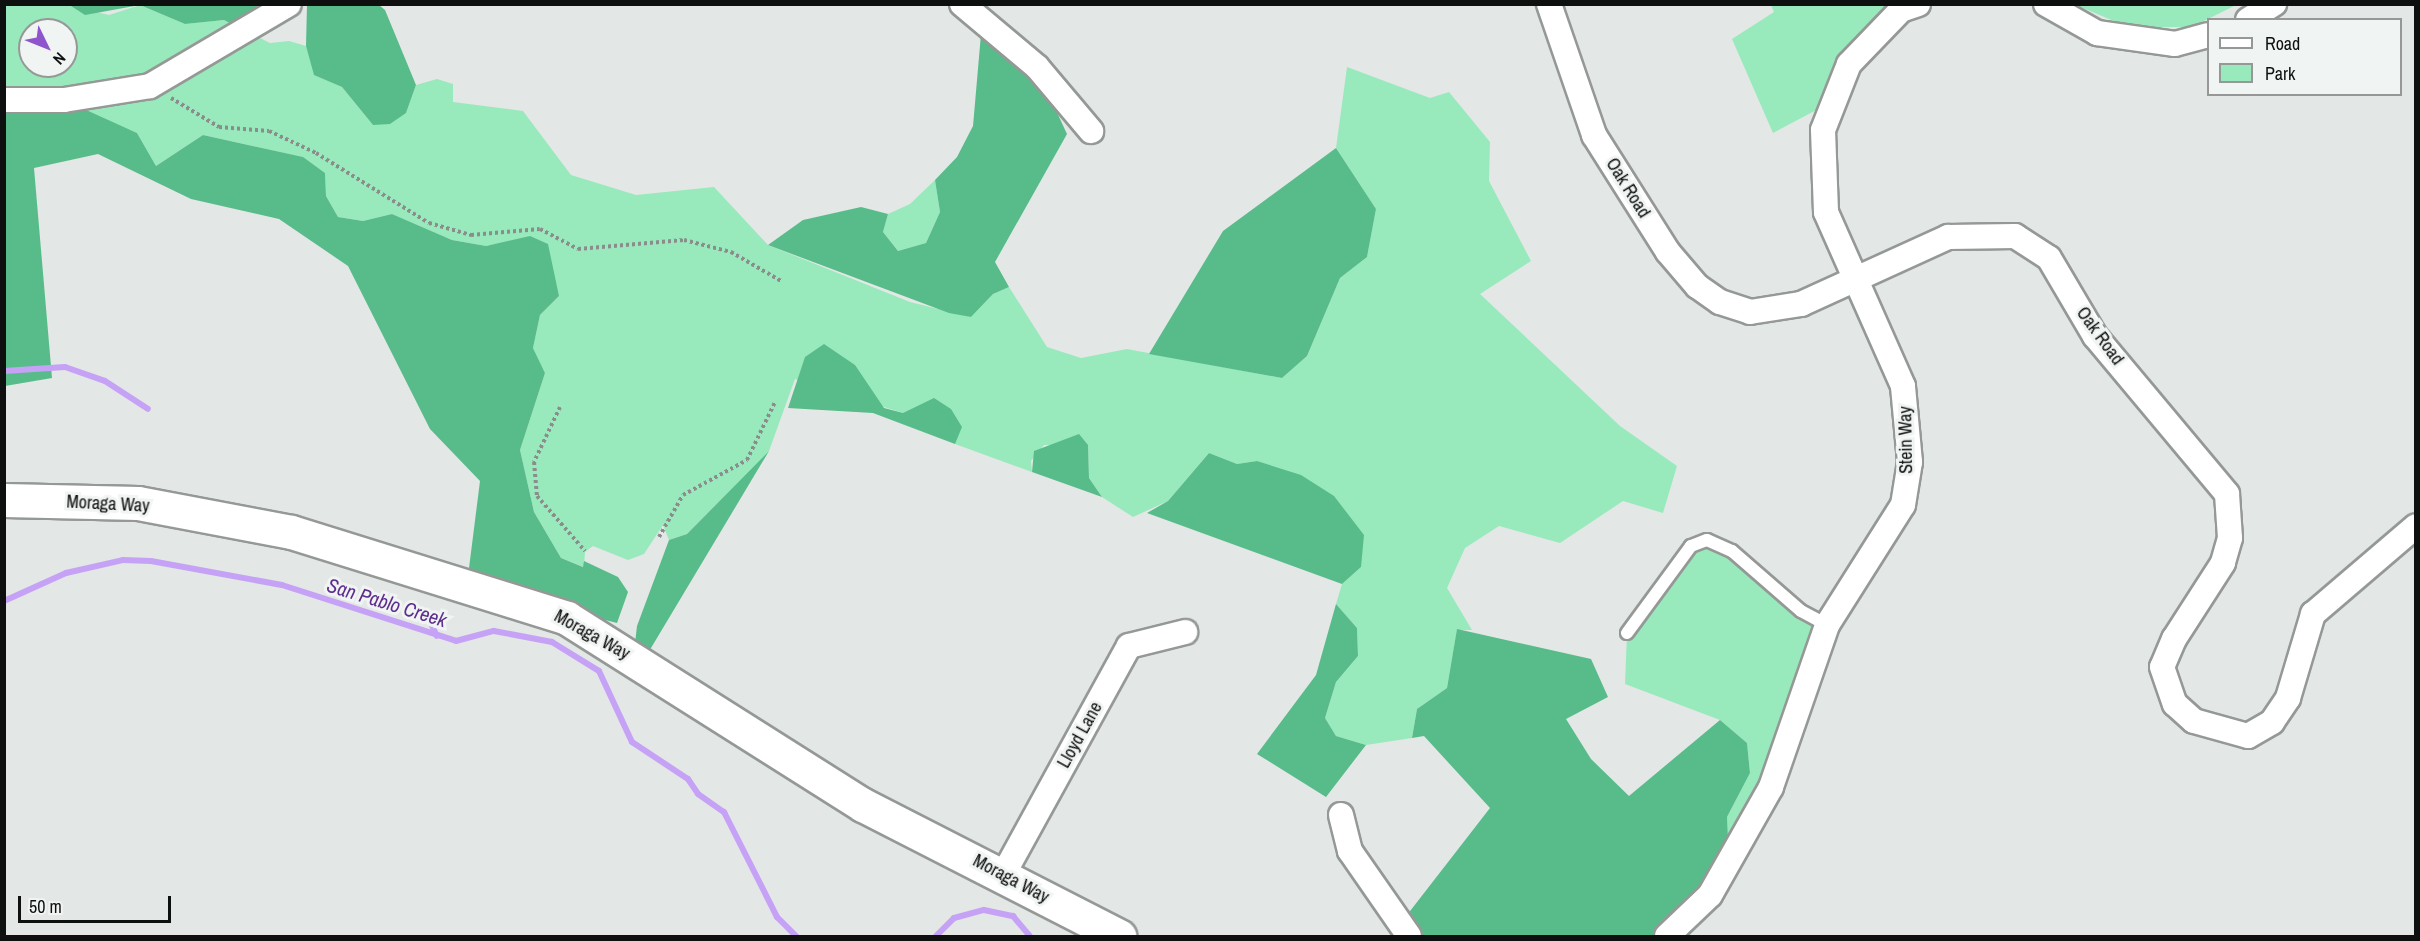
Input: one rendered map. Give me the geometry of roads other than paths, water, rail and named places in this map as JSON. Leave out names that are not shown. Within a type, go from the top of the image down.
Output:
[{"type":"main road","name":"Moraga Way","points":[[4,500],[138,503],[291,532],[520,600],[617,646],[863,805],[1003,874],[1119,936]]},
{"type":"street","points":[[4,100],[64,100],[150,86],[290,4]]},
{"type":"street","points":[[962,4],[1037,67],[1091,131]]},
{"type":"street","name":"Oak Road","points":[[1549,4],[1594,135],[1668,252],[1697,286],[1720,303],[1750,312],[1801,304],[1948,237],[2015,236],[2049,258],[2095,336],[2227,494],[2230,538],[2223,563],[2174,639],[2162,667],[2175,704],[2194,721],[2248,736],[2272,722],[2288,698],[2313,614],[2415,526]]},
{"type":"street","name":"Stein Way","points":[[1667,936],[1710,895],[1771,787],[1827,625],[1903,505],[1910,462],[1904,386],[1852,279],[1822,196],[1823,130],[1849,64],[1901,10],[1917,4]]},
{"type":"street","points":[[2046,4],[2097,33],[2175,44],[2207,35]]},
{"type":"street","points":[[2251,18],[2274,4]]},
{"type":"street","name":"Lloyd Lane","points":[[1003,874],[1129,646],[1185,632]]},
{"type":"street","points":[[1341,815],[1350,851],[1409,936]]},
{"type":"lane","points":[[1627,633],[1691,546],[1707,540],[1732,552],[1801,611],[1827,625]]},
{"type":"waterway","points":[[4,371],[65,367],[105,381],[148,409]]},
{"type":"waterway","name":"San Pablo Creek","points":[[4,601],[66,573],[123,560],[151,561],[282,585],[456,641],[494,631],[552,642],[599,671],[632,742],[688,779],[698,794],[724,812],[777,917],[796,936]]},
{"type":"waterway","points":[[427,615],[437,636]]},
{"type":"waterway","name":"San Pablo Creek","points":[[936,936],[954,918],[984,910],[1013,916],[1030,936]]}]
